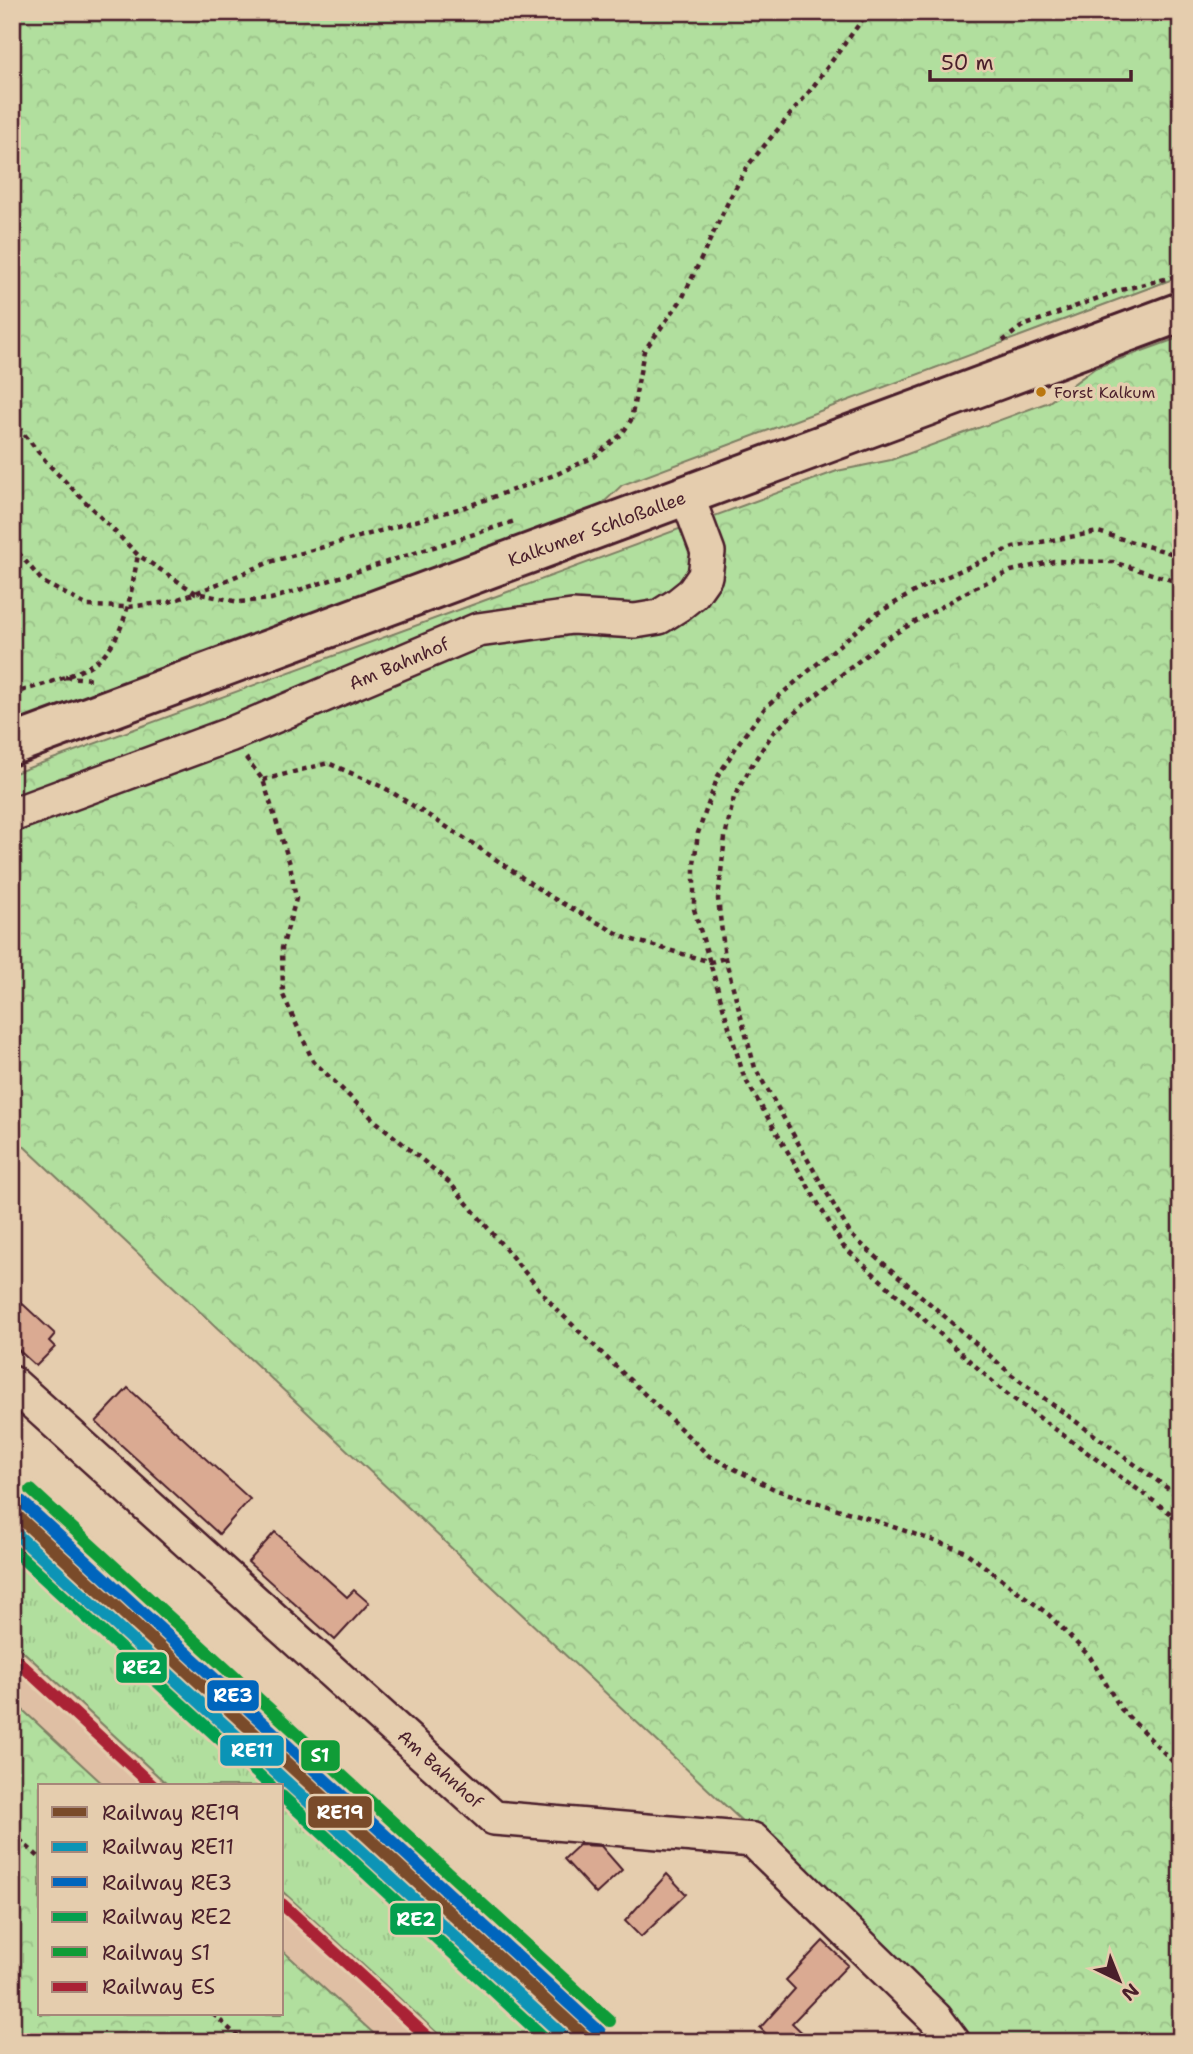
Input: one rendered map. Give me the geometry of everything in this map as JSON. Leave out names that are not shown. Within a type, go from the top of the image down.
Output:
[{"type":"main road","name":"Kalkumer Schloßallee","points":[[12,745],[1181,312]]},
{"type":"street","name":"Am Bahnhof","points":[[12,815],[229,735],[478,630],[572,617],[635,621],[659,617],[694,593],[705,576],[708,552],[687,496]]},
{"type":"street","name":"Am Bahnhof","points":[[12,1383],[494,1818],[753,1840],[935,2018],[953,2042]]},
{"type":"path","points":[[12,545],[43,582],[88,606],[128,607],[169,602],[270,562],[465,507],[558,474],[594,457],[622,434],[631,420],[643,351],[681,299],[749,164],[809,92],[867,12]]},
{"type":"path","points":[[12,419],[48,464],[138,555],[196,593],[239,602],[304,590],[521,519]]},
{"type":"path","points":[[1181,556],[1098,532],[1013,547],[919,589],[876,614],[765,708],[740,741],[718,776],[698,833],[694,864],[694,909],[744,1077],[843,1245],[1003,1391],[1181,1521]]},
{"type":"path","points":[[12,694],[65,677],[98,660],[116,637],[128,607],[138,555]]},
{"type":"path","points":[[1181,583],[1113,562],[1054,561],[1011,571],[972,589],[889,637],[801,707],[773,733],[753,763],[734,797],[725,837],[718,899],[725,958],[755,1068],[851,1235],[1012,1375],[1181,1498]]},
{"type":"path","points":[[229,735],[263,780],[290,864],[296,899],[282,948],[283,995],[313,1061],[373,1119],[450,1183],[555,1308],[709,1456],[776,1490],[964,1551],[1048,1614],[1090,1657],[1121,1709],[1181,1770]]},
{"type":"path","points":[[263,780],[328,763],[385,788],[472,843],[549,897],[626,938],[710,962],[725,958]]},
{"type":"path","points":[[12,1833],[38,1856]]},
{"type":"path","points":[[216,2016],[244,2042]]},
{"type":"shaded area","points":[[12,1501],[610,2042],[545,2042],[284,1801],[284,1784],[266,1784],[12,1550]]},
{"type":"shaded area","points":[[12,1641],[167,1784],[103,1784],[12,1700]]},
{"type":"shaded area","points":[[284,1893],[447,2042],[383,2042],[284,1952]]},
{"type":"green space","points":[[12,12],[1181,12],[1181,276],[622,485],[600,506],[165,673],[12,725]]},
{"type":"green space","points":[[1181,337],[1181,2042],[960,2042],[761,1839],[12,1135],[12,774],[837,471],[891,460],[1049,402],[1095,368]]},
{"type":"green space","points":[[12,1550],[266,1784],[167,1784],[12,1641]]},
{"type":"green space","points":[[12,1700],[103,1784],[38,1784],[38,2016],[284,2016],[284,1952],[383,2042],[12,2042]]},
{"type":"green space","points":[[284,1801],[545,2042],[447,2042],[284,1893]]},
{"type":"building","points":[[12,1294],[55,1334],[49,1341],[55,1347],[36,1366],[12,1344]]},
{"type":"building","points":[[128,1388],[250,1499],[219,1534],[96,1422]]},
{"type":"building","points":[[275,1532],[347,1597],[354,1590],[369,1603],[335,1640],[248,1562]]},
{"type":"building","points":[[579,1845],[601,1846],[622,1870],[596,1894],[564,1859]]},
{"type":"building","points":[[667,1874],[686,1894],[641,1937],[625,1921]]},
{"type":"building","points":[[823,1941],[848,1965],[792,2023],[812,2042],[775,2042],[760,2028],[795,1989],[786,1980]]},
{"type":"rail line","name":"S1","points":[[31,1490],[610,2021]]},
{"type":"rail line","name":"RE3","points":[[21,1501],[600,2032]]},
{"type":"rail line","name":"RE19","points":[[12,1511],[591,2042]]},
{"type":"rail line","name":"RE11","points":[[12,1530],[570,2042]]},
{"type":"rail line","name":"RE2","points":[[12,1549],[269,1784]]},
{"type":"rail line","name":"ES","points":[[12,1656],[151,1784]]},
{"type":"rail line","name":"RE2","points":[[284,1798],[549,2042]]},
{"type":"rail line","name":"ES","points":[[284,1906],[433,2042]]},
{"type":"place","name":"Forst Kalkum","points":[[1041,392]]}]
